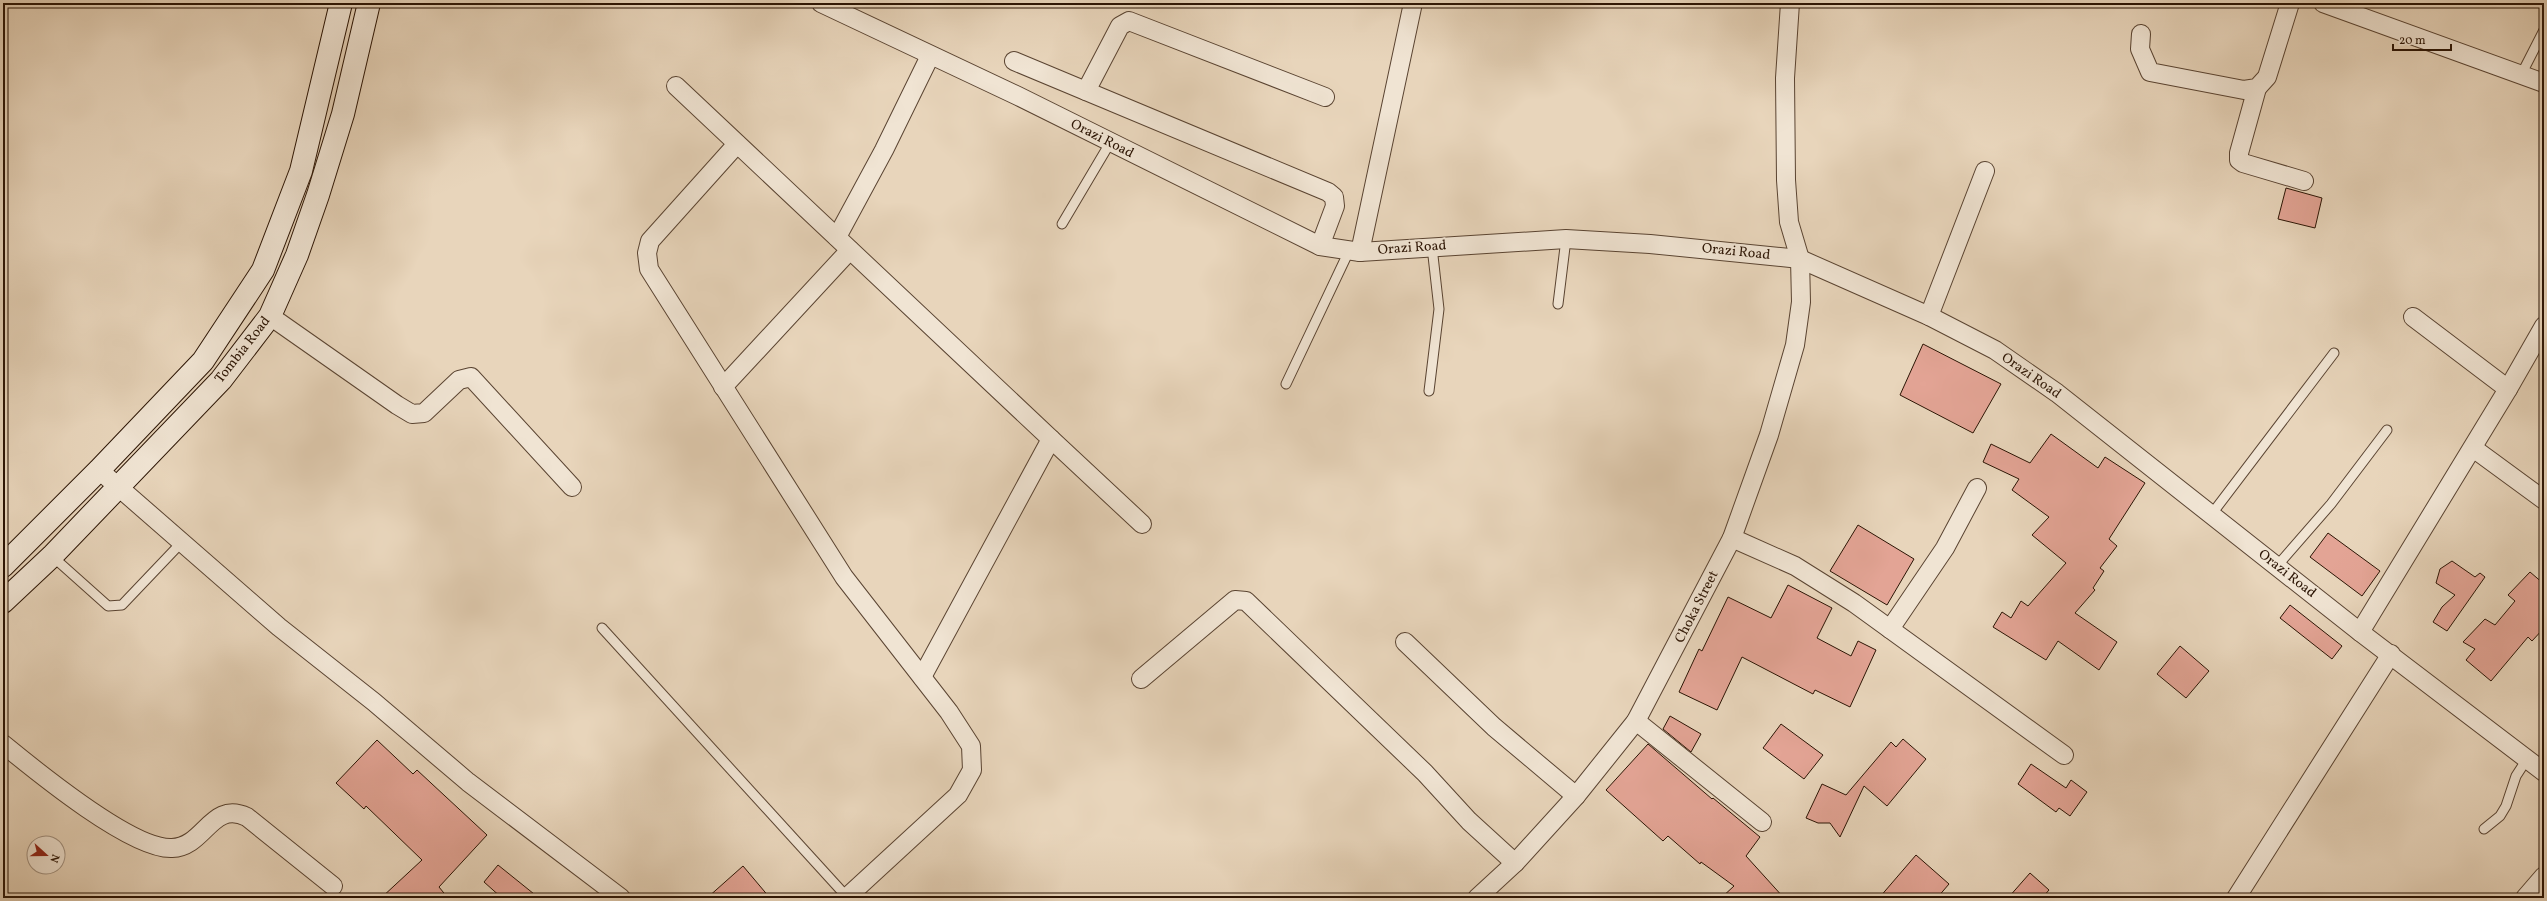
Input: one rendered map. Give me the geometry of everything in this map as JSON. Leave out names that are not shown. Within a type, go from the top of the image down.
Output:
[{"type":"main road","name":"Tombia Road","points":[[3,566],[99,470],[202,361],[263,270],[301,170],[341,3]]},
{"type":"main road","name":"Tombia Road","points":[[3,602],[52,556],[119,488],[220,380],[270,316],[297,255],[318,195],[343,114],[369,3]]},
{"type":"street","name":"Orazi Road","points":[[821,3],[930,56],[1018,96],[1320,246],[1354,251],[1566,239],[1650,244],[1800,259],[1929,316],[1995,350],[2057,393],[2360,632],[2391,654],[2544,772]]},
{"type":"street","points":[[1354,251],[1413,3]]},
{"type":"street","name":"Choka Street","points":[[1477,898],[1515,863],[1576,796],[1636,721],[1732,538],[1769,435],[1795,345],[1801,302],[1800,259],[1790,222],[1786,180],[1784,78],[1790,3]]},
{"type":"street","points":[[2290,3],[2267,77],[2257,88],[2239,153],[2239,160],[2243,163],[2304,181]]},
{"type":"street","points":[[2323,3],[2544,83]]},
{"type":"street","points":[[1086,91],[1120,26],[1129,21],[1325,97]]},
{"type":"street","points":[[2141,34],[2140,49],[2150,72],[2244,90],[2257,88]]},
{"type":"street","points":[[837,237],[884,150],[930,56]]},
{"type":"street","points":[[1014,61],[1328,192],[1334,197],[1335,206],[1320,246]]},
{"type":"street","points":[[676,86],[1142,524]]},
{"type":"street","points":[[737,144],[650,241],[647,253],[649,269],[658,286],[844,577],[922,677],[971,746],[972,770],[958,795],[846,898]]},
{"type":"street","points":[[1929,316],[1985,171]]},
{"type":"street","points":[[723,387],[850,250]]},
{"type":"street","points":[[270,316],[412,414],[424,413],[459,380],[471,377],[572,488]]},
{"type":"street","points":[[2414,317],[2508,389]]},
{"type":"street","points":[[2360,632],[2473,448],[2544,326]]},
{"type":"street","points":[[922,677],[1051,438]]},
{"type":"street","points":[[2473,448],[2544,500]]},
{"type":"street","points":[[99,470],[279,627],[374,702],[468,782],[621,898]]},
{"type":"street","points":[[1890,629],[1945,548],[1977,488]]},
{"type":"street","points":[[1732,538],[1795,566],[1854,602],[2064,755]]},
{"type":"street","points":[[1141,679],[1235,600],[1246,601],[1425,773],[1469,821],[1515,863]]},
{"type":"street","points":[[1405,642],[1494,727],[1576,796]]},
{"type":"street","points":[[2236,898],[2391,654]]},
{"type":"street","points":[[1636,721],[1762,822]]},
{"type":"street","points":[[3,744],[57,788],[129,834],[154,845],[172,848],[188,845],[215,819],[225,814],[238,813],[248,817],[333,886]]},
{"type":"street","points":[[2526,898],[2544,876]]},
{"type":"lane","points":[[2521,74],[2544,30]]},
{"type":"lane","points":[[1062,224],[1110,143]]},
{"type":"lane","points":[[1558,304],[1566,239]]},
{"type":"lane","points":[[1428,391],[1439,309],[1432,247]]},
{"type":"lane","points":[[1286,384],[1354,251]]},
{"type":"lane","points":[[2211,515],[2334,353]]},
{"type":"lane","points":[[2277,566],[2331,504],[2387,430]]},
{"type":"lane","points":[[52,556],[108,606],[122,604],[182,542]]},
{"type":"lane","points":[[602,628],[846,898]]},
{"type":"lane","points":[[2484,829],[2500,816],[2506,806],[2516,776],[2527,759]]},
{"type":"building","points":[[2286,188],[2322,198],[2315,228],[2278,219]]},
{"type":"building","points":[[1923,344],[2001,384],[1973,433],[1900,395]]},
{"type":"building","points":[[2051,434],[2098,468],[2105,457],[2145,483],[2109,539],[2117,546],[2100,568],[2104,571],[2093,588],[2095,590],[2075,613],[2117,642],[2099,670],[2058,641],[2046,660],[1993,627],[2002,612],[2011,618],[2021,601],[2028,606],[2066,563],[2032,535],[2049,517],[2012,490],[2019,479],[1983,462],[1991,444],[2030,463]]},
{"type":"building","points":[[1858,525],[1914,559],[1887,605],[1830,571]]},
{"type":"building","points":[[2328,533],[2380,571],[2362,596],[2310,557]]},
{"type":"building","points":[[2452,561],[2475,577],[2480,573],[2485,577],[2447,631],[2433,622],[2442,607],[2455,595],[2436,583],[2440,569]]},
{"type":"building","points":[[2530,572],[2544,584],[2544,628],[2532,641],[2528,637],[2491,681],[2466,660],[2475,649],[2463,642],[2485,619],[2495,625],[2515,601],[2508,595]]},
{"type":"building","points":[[1788,585],[1832,608],[1817,638],[1851,656],[1858,641],[1876,650],[1850,707],[1815,690],[1813,694],[1742,657],[1717,710],[1679,692],[1699,649],[1702,651],[1728,597],[1771,618]]},
{"type":"building","points":[[2290,605],[2342,646],[2332,659],[2280,618]]},
{"type":"building","points":[[2180,646],[2209,671],[2186,698],[2157,674]]},
{"type":"building","points":[[1670,716],[1701,734],[1691,752],[1663,729]]},
{"type":"building","points":[[1781,724],[1823,755],[1804,779],[1763,748]]},
{"type":"building","points":[[1903,739],[1926,759],[1887,806],[1864,786],[1840,837],[1830,823],[1818,823],[1806,818],[1822,784],[1846,795],[1891,742],[1896,747]]},
{"type":"building","points":[[377,740],[413,774],[417,770],[487,835],[439,887],[448,898],[381,898],[422,860],[366,806],[364,809],[336,783]]},
{"type":"building","points":[[1648,744],[1712,799],[1713,798],[1760,837],[1746,856],[1784,898],[1721,898],[1734,886],[1701,862],[1700,864],[1668,836],[1663,841],[1606,790]]},
{"type":"building","points":[[2031,764],[2066,788],[2071,780],[2087,792],[2070,816],[2059,808],[2056,812],[2018,784]]},
{"type":"building","points":[[1916,855],[1949,884],[1937,898],[1879,898]]},
{"type":"building","points":[[498,865],[539,898],[502,898],[484,882]]},
{"type":"building","points":[[743,866],[770,898],[707,898]]},
{"type":"building","points":[[2030,873],[2049,890],[2042,898],[2008,898]]}]
